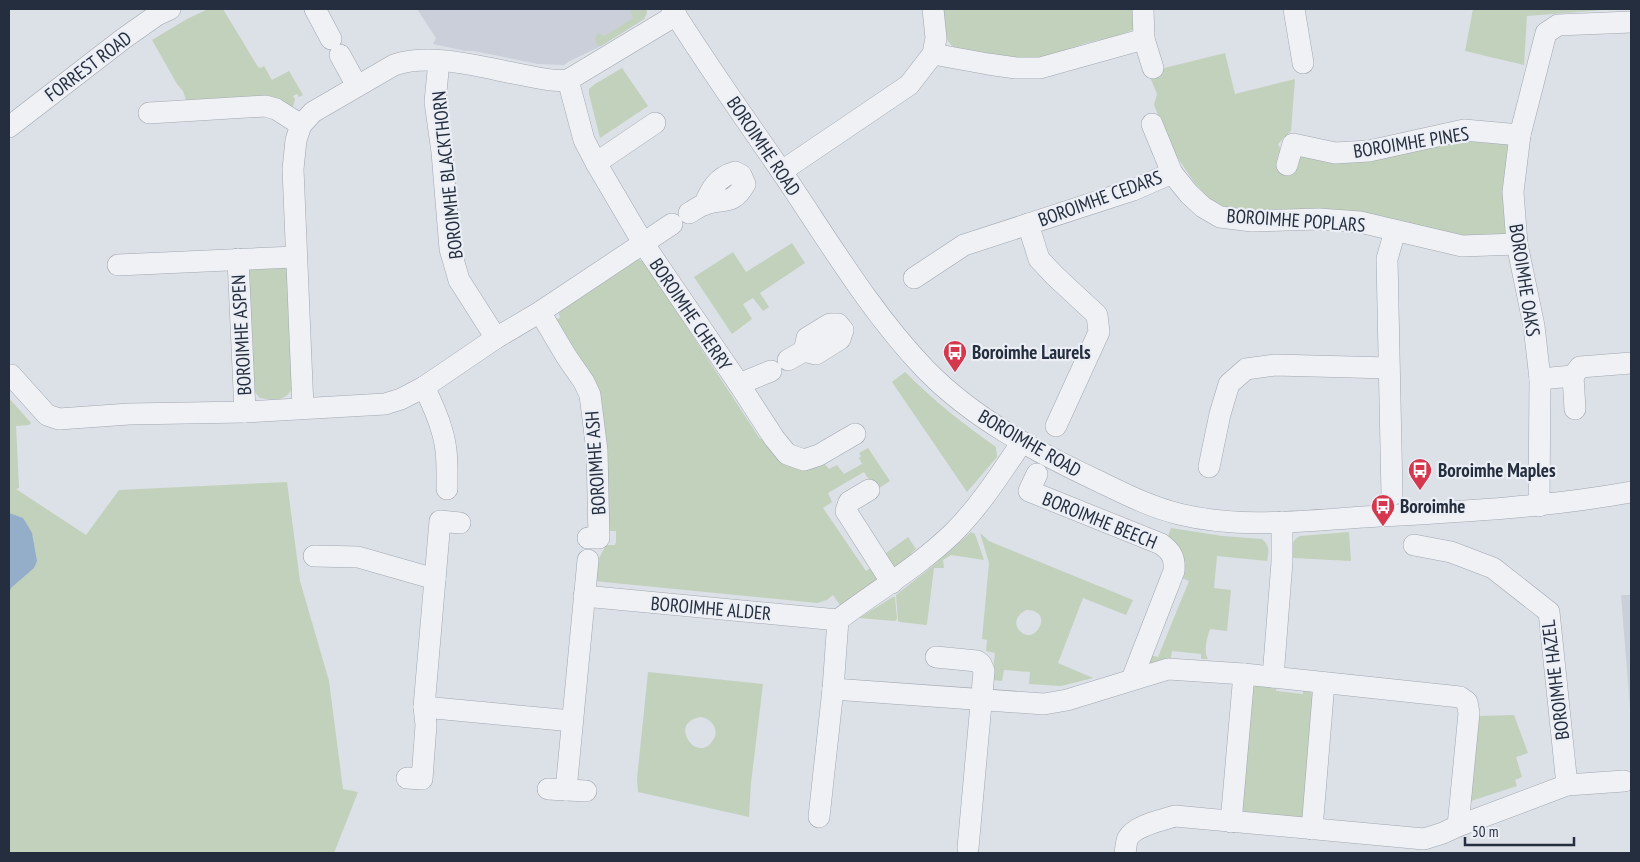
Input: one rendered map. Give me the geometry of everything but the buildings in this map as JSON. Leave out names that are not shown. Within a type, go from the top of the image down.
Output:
[{"type":"street","points":[[315,9],[357,86]]},
{"type":"street","points":[[782,171],[909,85],[933,54],[936,38],[933,9]]},
{"type":"street","points":[[1143,9],[1144,39],[1153,68]]},
{"type":"street","points":[[1297,9],[1303,63]]},
{"type":"street","name":"FORREST ROAD","points":[[9,127],[160,11]]},
{"type":"street","points":[[568,80],[674,12]]},
{"type":"street","name":"BOROIMHE ROAD","points":[[674,12],[874,307],[900,340],[922,365],[966,405],[997,428],[1062,464],[1140,502],[1180,515],[1245,523],[1493,510],[1539,506],[1631,492]]},
{"type":"street","name":"BOROIMHE OAKS","points":[[1539,506],[1540,379],[1534,326],[1517,244],[1513,192],[1520,135],[1546,32],[1558,25],[1631,22]]},
{"type":"street","points":[[933,54],[1016,68],[1040,68],[1144,39]]},
{"type":"street","name":"BOROIMHE BLACKTHORN","points":[[300,124],[313,112],[394,65],[418,59],[440,61],[549,80],[568,80]]},
{"type":"street","name":"BOROIMHE BLACKTHORN","points":[[440,61],[435,102],[450,249],[460,280],[496,338]]},
{"type":"street","name":"BOROIMHE CHERRY","points":[[568,80],[584,140],[596,163],[643,243],[774,438],[787,454],[804,460],[819,455],[854,434]]},
{"type":"street","points":[[149,113],[175,104],[265,106],[276,109],[300,124],[293,169],[295,257],[303,408]]},
{"type":"street","points":[[596,163],[655,122]]},
{"type":"street","name":"BOROIMHE POPLARS","points":[[1152,124],[1172,173],[1189,194],[1203,207],[1220,217],[1252,221],[1320,218],[1360,222],[1462,246],[1517,244]]},
{"type":"street","name":"BOROIMHE PINES","points":[[1287,165],[1293,144],[1335,153],[1369,151],[1464,130],[1520,135]]},
{"type":"street","name":"BOROIMHE CEDARS","points":[[914,278],[964,245],[1085,207],[1172,173]]},
{"type":"street","name":"BOROIMHE CHERRY","points":[[643,243],[688,214]]},
{"type":"street","name":"BOROIMHE CEDARS","points":[[1028,224],[1039,259],[1054,276],[1096,315],[1099,332],[1056,426]]},
{"type":"street","points":[[1392,495],[1387,259],[1395,231]]},
{"type":"street","points":[[447,489],[445,447],[442,431],[424,388],[496,338],[540,312],[643,243]]},
{"type":"street","name":"BOROIMHE ASPEN","points":[[118,265],[295,257]]},
{"type":"street","name":"BOROIMHE ASPEN","points":[[238,259],[245,412]]},
{"type":"street","name":"BOROIMHE ASH","points":[[540,312],[584,382],[590,396],[597,451],[600,538]]},
{"type":"street","name":"BOROIMHE CHERRY","points":[[739,384],[788,361]]},
{"type":"street","points":[[1576,408],[1573,376],[1580,367],[1631,363]]},
{"type":"street","points":[[1209,467],[1220,414],[1229,384],[1246,369],[1275,365],[1389,368]]},
{"type":"street","name":"BOROIMHE ASPEN","points":[[9,375],[46,415],[59,419],[129,414],[245,412],[385,404],[424,388]]},
{"type":"street","points":[[1540,379],[1573,376]]},
{"type":"street","points":[[819,817],[833,688],[838,620],[892,583],[954,532],[979,503],[1022,442]]},
{"type":"street","name":"BOROIMHE BEECH","points":[[1037,474],[1029,491],[1162,544],[1170,551],[1175,561],[1174,571],[1132,680]]},
{"type":"street","name":"BOROIMHE ROAD","points":[[1582,500],[1631,482]]},
{"type":"street","points":[[869,490],[849,502],[846,511],[892,583]]},
{"type":"street","points":[[407,778],[422,779],[426,725],[424,707],[440,521],[460,523]]},
{"type":"street","points":[[1273,678],[1282,562],[1282,522]]},
{"type":"street","name":"BOROIMHE HAZEL","points":[[1414,545],[1451,552],[1493,568],[1549,612],[1567,785]]},
{"type":"street","points":[[314,556],[358,557],[435,580]]},
{"type":"street","points":[[567,790],[588,560]]},
{"type":"street","name":"BOROIMHE ALDER","points":[[584,596],[838,620]]},
{"type":"street","points":[[936,657],[977,661],[981,664],[984,671],[969,848]]},
{"type":"street","points":[[833,688],[981,701],[1044,704],[1067,700],[1168,669],[1244,674],[1460,697],[1466,702],[1469,713],[1458,826]]},
{"type":"street","points":[[1231,822],[1244,674]]},
{"type":"street","points":[[1312,829],[1324,683]]},
{"type":"street","points":[[424,707],[572,721]]},
{"type":"street","points":[[1126,853],[1128,838],[1135,830],[1175,816],[1424,839],[1567,785],[1624,781]]},
{"type":"shaded area","points":[[417,9],[646,9],[647,13],[644,19],[601,46],[564,65],[538,64],[433,44],[436,38]]},
{"type":"shaded area","points":[[1621,595],[1631,595],[1631,721]]},
{"type":"green space","points":[[208,9],[223,9],[258,67],[264,66],[272,80],[289,71],[303,95],[299,97],[297,94],[293,96],[295,99],[292,110],[259,96],[186,100],[183,91],[152,40]]},
{"type":"green space","points":[[630,9],[646,9],[647,13],[644,19],[601,46],[596,44],[595,39],[598,33],[605,36],[633,18]]},
{"type":"green space","points":[[941,9],[1134,9],[1134,29],[1045,57],[1029,61],[1015,61],[973,53],[951,45],[944,32]]},
{"type":"green space","points":[[1473,9],[1616,9],[1527,16],[1524,65],[1465,51]]},
{"type":"green space","points":[[1225,53],[1235,94],[1295,79],[1291,131],[1278,144],[1283,154],[1343,163],[1379,158],[1467,139],[1512,141],[1507,235],[1477,241],[1317,209],[1241,211],[1213,204],[1194,182],[1173,151],[1154,105],[1157,94],[1148,72]]},
{"type":"green space","points":[[622,68],[648,106],[600,138],[589,89]]},
{"type":"green space","points":[[792,243],[805,263],[760,293],[769,307],[763,311],[753,298],[743,304],[752,319],[732,334],[694,277],[733,252],[746,272]]},
{"type":"green space","points":[[638,259],[645,260],[647,266],[760,439],[764,438],[823,462],[829,469],[837,465],[844,474],[862,464],[859,453],[868,448],[890,481],[876,490],[864,472],[828,493],[832,502],[823,508],[866,571],[874,566],[877,578],[873,589],[840,605],[833,595],[827,600],[817,603],[594,581],[596,564],[606,545],[615,545],[616,531],[610,531],[607,528],[594,380],[556,319],[560,318],[559,313],[561,309]]},
{"type":"green space","points":[[284,267],[288,271],[294,384],[292,390],[285,397],[277,399],[260,398],[252,389],[247,275],[250,269]]},
{"type":"green space","points":[[905,372],[972,430],[996,447],[997,457],[967,492],[892,382]]},
{"type":"green space","points":[[9,398],[31,423],[29,425],[16,426],[19,488],[16,489],[86,535],[119,490],[287,482],[300,581],[329,681],[343,789],[358,792],[334,853],[9,853]]},
{"type":"green space","points":[[1171,528],[1222,536],[1262,539],[1268,546],[1268,554],[1267,561],[1217,556],[1214,588],[1231,590],[1227,631],[1210,629],[1206,648],[1208,659],[1201,659],[1201,654],[1172,651],[1170,663],[1154,665],[1149,663],[1149,655],[1158,657],[1189,581],[1180,577],[1167,539]]},
{"type":"green space","points":[[971,532],[975,534],[984,560],[951,555],[943,560],[944,568],[934,568],[927,624],[898,621],[896,595]]},
{"type":"green space","points":[[1349,532],[1351,561],[1293,558],[1293,542],[1300,536]]},
{"type":"green space","points":[[980,533],[989,541],[1133,600],[1126,615],[1083,598],[1058,663],[1093,678],[1061,686],[1029,684],[1030,672],[1004,670],[1002,681],[992,680],[995,653],[986,651],[987,640],[982,639],[989,563]],"holes":[[[1026,610],[1035,611],[1040,615],[1040,627],[1031,635],[1025,635],[1017,627],[1017,618]]]},
{"type":"green space","points":[[908,537],[916,549],[911,553],[915,555],[901,565],[894,566],[882,556]]},
{"type":"green space","points":[[895,597],[897,619],[895,621],[859,618]]},
{"type":"green space","points":[[648,672],[763,684],[751,783],[749,817],[638,792],[637,779]],"holes":[[[701,717],[714,726],[716,732],[713,740],[707,747],[700,748],[688,740],[685,733],[686,726],[691,720]]]},
{"type":"green space","points":[[1258,685],[1276,686],[1276,691],[1303,694],[1303,689],[1309,690],[1316,698],[1305,814],[1302,818],[1252,812],[1245,815],[1241,810],[1252,687]]},
{"type":"green space","points":[[1514,715],[1528,753],[1516,757],[1522,777],[1515,780],[1517,786],[1468,802],[1479,716]]},
{"type":"water","points":[[9,513],[23,518],[28,526],[32,533],[37,561],[34,568],[12,587],[9,592]]},
{"type":"place","name":"Boroimhe Laurels","points":[[955,373]]},
{"type":"place","name":"Boroimhe Maples","points":[[1420,491]]},
{"type":"place","name":"Boroimhe","points":[[1383,527]]}]
